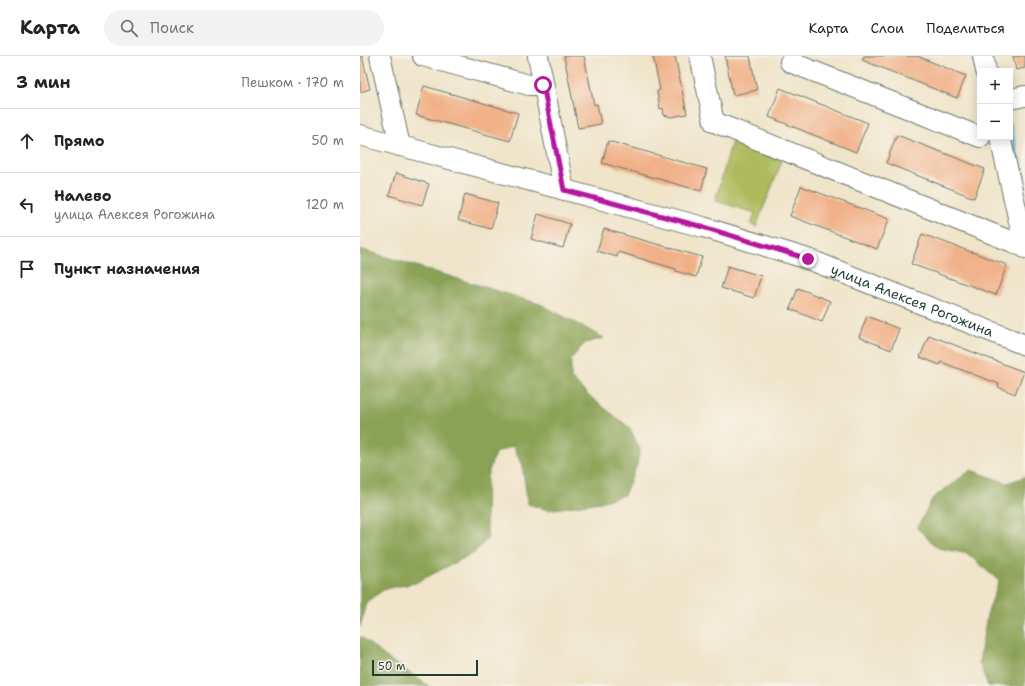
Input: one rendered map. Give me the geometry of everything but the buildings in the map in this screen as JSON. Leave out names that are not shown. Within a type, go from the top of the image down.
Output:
[{"type":"street","points":[[380,56],[400,146]]},
{"type":"street","points":[[423,56],[529,85],[543,85]]},
{"type":"street","points":[[538,56],[564,190]]},
{"type":"street","points":[[700,56],[714,122],[1025,248],[1019,195],[1001,141]]},
{"type":"street","points":[[983,56],[985,68]]},
{"type":"street","points":[[790,62],[977,136]]},
{"type":"street","points":[[1013,98],[1025,96]]},
{"type":"street","name":"улица Алексея Рогожина","points":[[360,134],[703,227],[808,259],[1025,345]]},
{"type":"green space","points":[[732,141],[782,161],[756,227],[751,225],[755,213],[715,201]]},
{"type":"green space","points":[[360,249],[540,304],[604,338],[585,343],[571,359],[571,378],[589,396],[630,428],[640,450],[637,465],[624,495],[600,502],[548,510],[528,504],[522,465],[513,446],[495,453],[487,477],[486,518],[488,538],[474,553],[415,583],[385,589],[366,602],[360,627]]},
{"type":"green space","points":[[971,470],[1007,483],[1025,477],[1025,686],[988,686],[979,662],[987,615],[999,581],[968,554],[938,548],[917,528],[933,498]]},
{"type":"green space","points":[[360,636],[387,658],[429,686],[360,686]]},
{"type":"waterway","points":[[1013,138],[1023,182]]},
{"type":"route","points":[[543,85],[564,190],[703,227],[808,259]]}]
